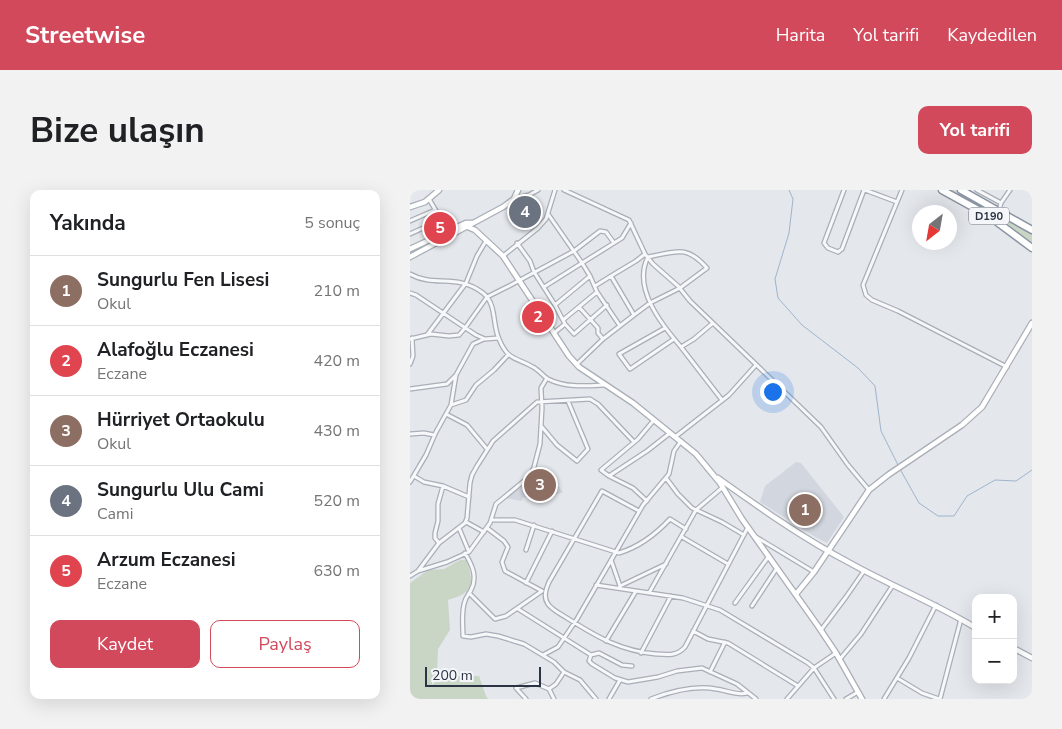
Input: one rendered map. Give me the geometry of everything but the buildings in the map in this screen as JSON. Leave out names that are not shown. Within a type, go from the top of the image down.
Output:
[{"type":"highway","name":"D190","points":[[942,190],[988,216],[1032,248]]},
{"type":"highway","name":"D190","points":[[961,190],[1032,230]]},
{"type":"main road","points":[[410,207],[429,199],[439,190]]},
{"type":"main road","points":[[410,257],[503,207],[514,199],[518,190]]},
{"type":"main road","points":[[410,250],[466,223],[473,222]]},
{"type":"main road","points":[[473,222],[485,239]]},
{"type":"main road","points":[[468,226],[503,256],[569,356],[696,454],[712,473],[748,528],[821,630],[840,659],[862,699]]},
{"type":"main road","points":[[796,594],[814,572],[869,490],[888,475],[962,426],[976,413],[988,399],[1032,323]]},
{"type":"main road","points":[[712,473],[828,551],[864,571],[936,605],[972,625]]},
{"type":"main road","points":[[1017,650],[1032,658]]},
{"type":"street","points":[[514,199],[529,195],[538,190]]},
{"type":"street","points":[[503,256],[538,228],[546,219],[555,190]]},
{"type":"street","points":[[564,190],[626,218],[631,223],[647,256],[654,264],[821,427],[848,465],[869,490]]},
{"type":"street","points":[[844,190],[824,243],[828,248],[838,252],[842,249],[864,190],[897,202]]},
{"type":"street","points":[[902,190],[863,285],[866,295],[872,300],[898,311],[1007,367]]},
{"type":"street","points":[[977,190],[1001,203]]},
{"type":"street","points":[[1000,211],[1001,203],[1010,190]]},
{"type":"street","points":[[429,199],[448,232]]},
{"type":"street","points":[[410,221],[435,210]]},
{"type":"street","points":[[548,214],[582,263],[597,292],[620,326]]},
{"type":"street","points":[[410,234],[441,220]]},
{"type":"street","points":[[544,287],[624,236],[631,223]]},
{"type":"street","points":[[410,364],[413,356],[411,338],[426,335],[458,335],[466,328],[486,297],[574,251],[602,231],[606,232],[614,243]]},
{"type":"street","points":[[426,335],[466,283],[485,239]]},
{"type":"street","points":[[518,243],[564,322],[574,334],[607,305]]},
{"type":"street","points":[[577,364],[603,339],[650,303],[680,288],[707,268],[702,262],[684,251],[647,256],[595,286]]},
{"type":"street","points":[[647,256],[644,271],[646,291],[650,303],[664,328],[722,400]]},
{"type":"street","points":[[410,274],[429,281],[445,280],[466,283],[486,297],[491,302],[498,338],[508,355],[533,367],[547,378],[564,385],[581,387],[606,386]]},
{"type":"street","points":[[555,305],[590,276]]},
{"type":"street","points":[[611,276],[634,315]]},
{"type":"street","points":[[554,332],[597,292]]},
{"type":"street","points":[[410,293],[485,339]]},
{"type":"street","points":[[579,307],[598,328],[598,333],[603,339]]},
{"type":"street","points":[[681,347],[713,323]]},
{"type":"street","points":[[664,328],[619,354],[630,369],[674,339]]},
{"type":"street","points":[[410,389],[447,384],[456,375],[473,344],[485,339],[498,338]]},
{"type":"street","points":[[451,405],[466,400],[476,385],[508,355]]},
{"type":"street","points":[[675,437],[722,400],[756,365]]},
{"type":"street","points":[[410,482],[451,405],[456,375]]},
{"type":"street","points":[[418,570],[447,562],[467,553],[484,532],[491,520],[496,504],[530,476],[540,444],[541,388],[547,378]]},
{"type":"street","points":[[410,576],[418,570],[439,543],[466,522],[472,475],[493,441],[533,404],[537,402],[590,399],[598,404],[634,442]]},
{"type":"street","points":[[541,426],[557,445],[577,461],[588,450],[568,401]]},
{"type":"street","points":[[446,414],[467,425],[487,449]]},
{"type":"street","points":[[647,501],[630,486],[601,470],[634,442],[654,420]]},
{"type":"street","points":[[410,434],[424,433],[434,435]]},
{"type":"street","points":[[609,476],[670,433]]},
{"type":"street","points":[[543,655],[558,646],[564,638],[639,511],[666,478],[672,465],[674,451],[681,442]]},
{"type":"street","points":[[414,476],[469,497]]},
{"type":"street","points":[[666,478],[686,503],[744,535]]},
{"type":"street","points":[[439,543],[435,538],[435,533],[438,521],[438,504],[443,486]]},
{"type":"street","points":[[649,593],[696,510],[722,487]]},
{"type":"street","points":[[469,593],[495,619],[506,616],[543,591],[602,490],[639,511]]},
{"type":"street","points":[[491,520],[515,520],[616,552],[621,552],[644,541],[657,533],[670,519],[686,529]]},
{"type":"street","points":[[466,522],[484,532]]},
{"type":"street","points":[[526,550],[534,525]]},
{"type":"street","points":[[459,528],[474,571],[472,588],[465,601],[463,612],[463,636],[471,637],[486,634],[524,644],[554,662],[564,672],[580,680],[596,699]]},
{"type":"street","points":[[486,528],[504,540],[508,546],[502,562],[505,571],[543,591],[549,605],[606,641],[622,648],[641,653],[667,655],[676,654],[685,647],[748,528]]},
{"type":"street","points":[[526,583],[552,531]]},
{"type":"street","points":[[754,536],[814,572]]},
{"type":"street","points":[[682,537],[728,564]]},
{"type":"street","points":[[735,603],[769,556]]},
{"type":"street","points":[[611,560],[619,587]]},
{"type":"street","points":[[619,587],[667,564]]},
{"type":"street","points":[[752,606],[777,568]]},
{"type":"street","points":[[821,630],[864,571]]},
{"type":"street","points":[[596,584],[671,596],[720,610],[814,668],[834,699]]},
{"type":"street","points":[[840,659],[861,634],[893,585]]},
{"type":"street","points":[[606,641],[636,591]]},
{"type":"street","points":[[641,653],[671,596]]},
{"type":"street","points":[[884,699],[936,605]]},
{"type":"street","points":[[517,609],[591,655]]},
{"type":"street","points":[[897,678],[922,693],[940,699],[962,619]]},
{"type":"street","points":[[693,631],[708,639],[725,642],[736,647],[798,686]]},
{"type":"street","points":[[710,672],[725,642]]},
{"type":"street","points":[[591,655],[600,653],[622,665],[632,666]]},
{"type":"street","points":[[788,699],[814,668],[836,653]]},
{"type":"street","points":[[591,655],[589,661],[592,664],[620,680],[635,681],[677,671],[702,668],[737,684],[756,699]]},
{"type":"street","points":[[549,688],[556,684],[564,672]]},
{"type":"street","points":[[609,699],[620,680]]},
{"type":"street","points":[[526,699],[516,688],[534,683],[549,688],[554,699]]},
{"type":"street","points":[[651,699],[688,688],[703,687],[738,694],[747,693]]},
{"type":"street","points":[[846,699],[858,692]]},
{"type":"shaded area","points":[[796,462],[801,463],[844,517],[827,543],[760,502],[765,486]]},
{"type":"shaded area","points":[[542,473],[552,478],[563,492],[544,499],[524,497],[521,501],[505,498]]},
{"type":"green space","points":[[947,190],[954,190],[1032,234],[1032,243],[988,213]]},
{"type":"green space","points":[[460,560],[466,560],[471,582],[463,594],[448,600],[450,630],[438,649],[437,676],[479,676],[488,699],[410,699],[410,583],[428,570],[444,569]]},
{"type":"waterway","points":[[789,190],[793,199],[789,233],[775,279],[778,298],[802,325],[858,368],[875,386],[881,431],[898,465]]},
{"type":"waterway","points":[[900,469],[919,503],[938,516],[954,516],[967,496],[995,480],[1016,481],[1032,470]]},
{"type":"place","name":"Sungurlu Ulu Cami","points":[[525,212]]},
{"type":"place","name":"Arzum Eczanesi","points":[[440,228]]},
{"type":"place","name":"Alafoğlu Eczanesi","points":[[538,317]]},
{"type":"place","name":"Hürriyet Ortaokulu","points":[[540,485]]},
{"type":"place","name":"Sungurlu Fen Lisesi","points":[[805,510]]}]
